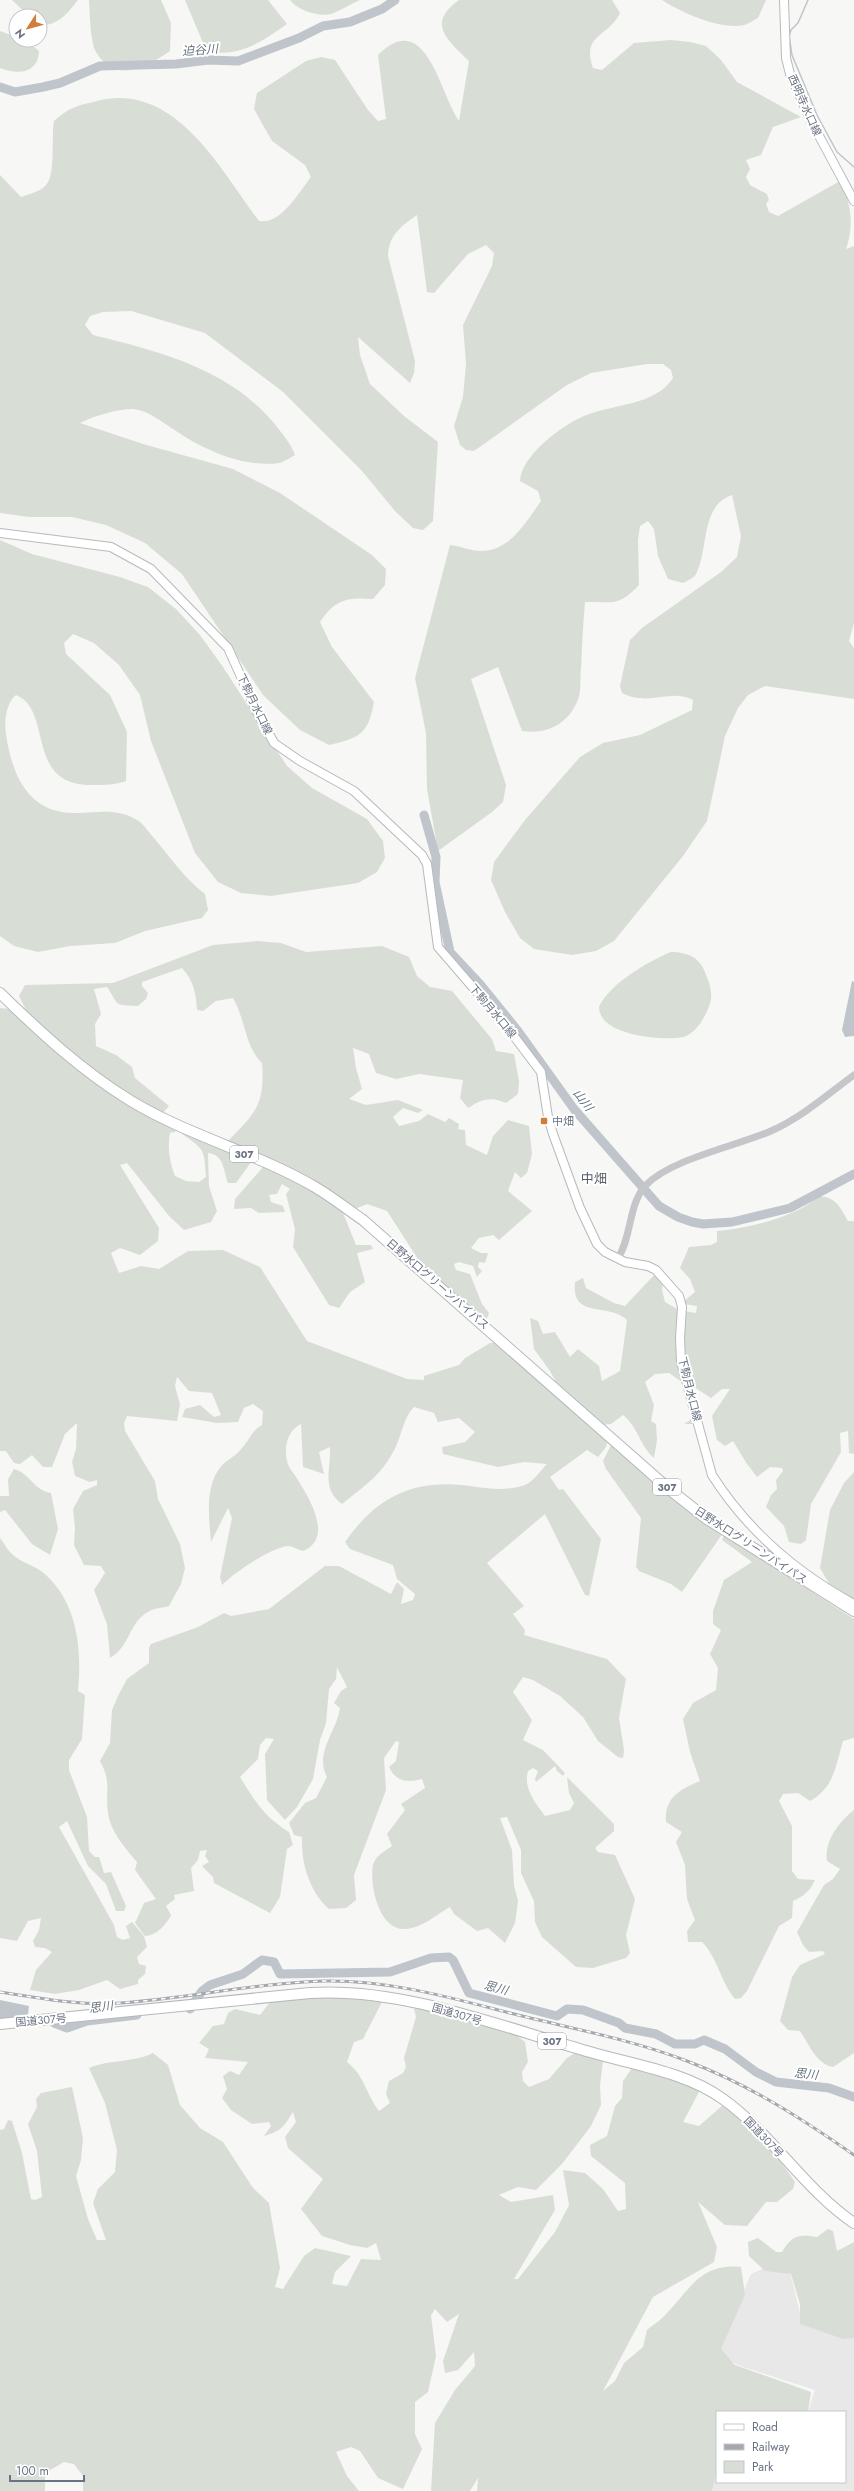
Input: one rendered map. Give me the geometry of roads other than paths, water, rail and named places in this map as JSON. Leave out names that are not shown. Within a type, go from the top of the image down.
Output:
[{"type":"highway","name":"日野水口グリーンバイパス","points":[[0,993],[69,1058],[92,1076],[132,1101],[166,1120],[314,1187],[342,1204],[385,1238],[638,1462],[707,1519],[854,1611]]},
{"type":"highway","name":"国道307号","points":[[0,2024],[193,2004],[332,1992],[386,1996],[422,2004],[689,2081],[713,2092],[742,2113],[817,2191],[854,2224]]},
{"type":"main road","name":"西明寺水口線","points":[[784,0],[786,58],[790,74],[810,119],[854,201]]},
{"type":"main road","name":"下駒月水口線","points":[[0,533],[111,547],[151,569],[228,648],[256,710],[274,743],[300,761],[354,791],[417,848],[427,864],[438,947],[538,1065],[544,1082],[546,1104],[551,1129],[580,1208],[597,1244],[606,1252],[618,1258],[656,1270],[679,1296],[682,1307],[680,1338],[681,1362],[708,1464],[722,1490],[786,1560],[854,1604]]},
{"type":"street","points":[[618,1258],[643,1189],[658,1175],[784,1124],[809,1109],[854,1075]]},
{"type":"waterway","name":"迫谷川","points":[[0,87],[15,92],[43,87],[60,83],[100,66],[176,64],[208,60],[238,61],[299,38],[323,26],[350,22],[382,9],[395,0]]},
{"type":"waterway","points":[[808,0],[798,23],[791,30],[789,36],[792,55],[817,115],[837,152],[854,167]]},
{"type":"waterway","name":"山川","points":[[424,815],[436,857],[435,882],[450,952],[480,984],[518,1031],[574,1109],[659,1206],[678,1217],[692,1222],[703,1224],[732,1222],[790,1208],[854,1174]]},
{"type":"waterway","name":"思川","points":[[190,2009],[202,1991],[210,1985],[243,1974],[262,1960],[274,1962],[280,1974],[390,1972],[431,1958],[449,1957],[453,1960],[469,1993],[557,2016],[567,2009],[583,2010],[619,2023],[625,2028],[656,2034],[675,2044],[695,2044],[704,2040],[725,2049],[756,2072],[776,2082],[829,2088],[854,2097]]},
{"type":"waterway","name":"思川","points":[[54,2023],[67,2028],[87,2021],[137,2015]]},
{"type":"railway","points":[[0,1992],[60,2001],[105,2004],[146,2001],[299,1982],[349,1981],[395,1986],[464,2001],[599,2034],[644,2046],[687,2061],[710,2070],[753,2091],[794,2115],[854,2155]]},
{"type":"place","name":"中畑","points":[[544,1121]]},
{"type":"district","name":"中畑","points":[[594,1178]]}]
